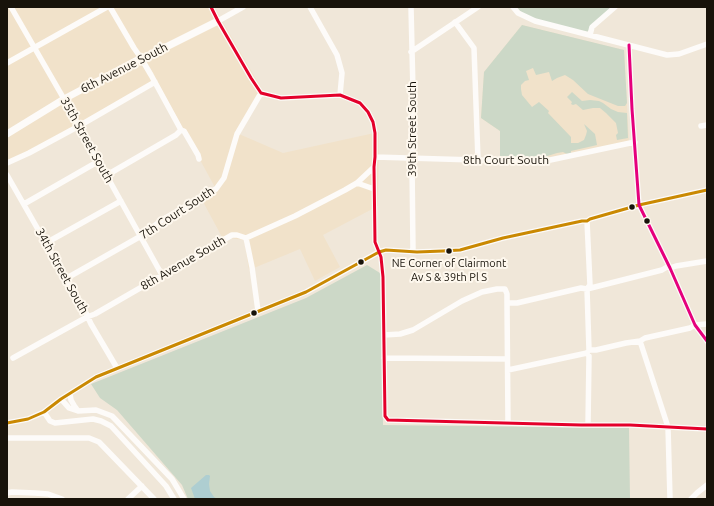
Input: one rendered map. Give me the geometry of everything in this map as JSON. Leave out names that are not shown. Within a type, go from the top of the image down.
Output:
[{"type":"main road","name":"6th Avenue South","points":[[7,134],[64,99],[141,58],[218,21]]},
{"type":"street","name":"35th Street South","points":[[11,7],[162,275]]},
{"type":"street","points":[[7,63],[107,7]]},
{"type":"street","points":[[110,7],[155,82],[181,130],[184,131],[199,159]]},
{"type":"street","points":[[210,7],[261,94],[281,98],[340,95],[360,103],[368,112],[373,122],[375,133],[375,242],[381,257],[383,277],[385,416],[388,420],[707,429]]},
{"type":"street","name":"6th Avenue South","points":[[218,21],[243,7]]},
{"type":"street","points":[[310,7],[337,55],[342,74],[340,95]]},
{"type":"street","name":"39th Street South","points":[[411,7],[414,134],[413,251]]},
{"type":"street","points":[[411,52],[478,7]]},
{"type":"street","points":[[513,7],[518,13],[535,22],[667,55],[679,54],[707,44]]},
{"type":"street","points":[[590,35],[592,27],[615,7]]},
{"type":"street","points":[[455,22],[474,48],[478,160]]},
{"type":"street","points":[[629,45],[639,205],[670,268],[695,325],[707,341]]},
{"type":"street","points":[[7,164],[79,126],[155,82]]},
{"type":"street","name":"7th Court South","points":[[67,278],[141,236],[162,220],[216,189],[224,178],[237,134],[261,94]]},
{"type":"street","points":[[107,175],[176,135],[181,130]]},
{"type":"street","name":"8th Court South","points":[[375,157],[545,161],[634,142]]},
{"type":"street","points":[[24,204],[99,161]]},
{"type":"street","name":"8th Avenue South","points":[[13,358],[94,314],[232,235],[246,238],[295,216],[357,183],[374,167]]},
{"type":"street","name":"34th Street South","points":[[7,175],[117,368]]},
{"type":"street","points":[[357,183],[374,189]]},
{"type":"street","points":[[7,423],[28,419],[44,412],[61,399],[96,377],[306,292],[379,252],[386,250],[460,250],[503,238],[587,220],[639,205],[707,190]]},
{"type":"street","points":[[46,243],[121,201]]},
{"type":"street","points":[[587,220],[590,285],[587,288],[589,350],[587,353],[589,356],[588,425]]},
{"type":"street","points":[[246,238],[252,267],[258,311]]},
{"type":"street","points":[[507,303],[517,303],[581,288],[587,288],[662,270],[667,267],[670,268],[707,261]]},
{"type":"street","points":[[384,335],[400,334],[413,330],[462,301],[482,292],[505,289],[507,294],[508,423]]},
{"type":"street","points":[[508,370],[586,353],[589,350],[596,350],[640,341],[645,338],[690,328],[695,325],[707,324]]},
{"type":"street","points":[[640,341],[668,427],[670,499]]},
{"type":"street","points":[[384,358],[507,359]]},
{"type":"street","points":[[70,394],[74,407],[78,411]]},
{"type":"street","points":[[61,399],[69,408],[73,410],[96,410],[112,416],[172,479],[184,499]]},
{"type":"street","points":[[44,412],[50,420],[55,423],[93,419],[111,426],[166,486],[174,499]]},
{"type":"street","points":[[7,438],[89,438],[99,442],[154,499]]},
{"type":"street","points":[[691,499],[707,485]]},
{"type":"street","points":[[128,499],[142,486]]},
{"type":"street","points":[[7,493],[48,494],[62,499]]},
{"type":"shaded area","points":[[7,7],[214,7],[263,91],[239,134],[283,153],[379,132],[378,206],[323,235],[340,267],[315,281],[300,249],[249,270],[244,240],[222,237],[202,200],[217,191],[156,79],[7,164]]},
{"type":"shaded area","points":[[522,25],[624,50],[629,142],[571,154],[541,158],[500,156],[500,131],[481,118],[484,72]]},
{"type":"green space","points":[[517,7],[613,7],[587,32],[534,19],[521,12]]},
{"type":"green space","points":[[522,25],[624,50],[627,103],[625,106],[618,106],[588,94],[573,80],[565,75],[552,81],[549,72],[536,75],[533,68],[526,71],[529,80],[525,81],[521,85],[522,95],[532,107],[539,102],[549,111],[548,113],[571,137],[571,143],[578,143],[584,140],[587,131],[584,124],[595,134],[597,145],[571,151],[571,154],[563,152],[541,158],[500,156],[500,131],[481,118],[484,72]]},
{"type":"green space","points":[[572,92],[582,101],[599,101],[618,112],[627,113],[628,138],[617,140],[616,135],[618,133],[616,123],[600,108],[583,110],[576,104],[571,104],[572,102],[567,97]]},
{"type":"green space","points":[[367,265],[380,273],[383,425],[629,428],[630,499],[188,499],[182,485],[117,410],[100,398],[91,384],[306,298]]},
{"type":"water","points":[[206,475],[210,476],[210,491],[217,499],[195,499],[191,488]]},
{"type":"transit line","points":[[211,7],[261,93],[281,98],[340,95],[360,103],[368,112],[373,122],[375,133],[375,242],[381,257],[383,277],[385,416],[388,420],[630,425],[707,429]]},
{"type":"transit line","points":[[629,45],[639,205],[670,268],[695,325],[707,341]]},
{"type":"transit line","points":[[7,423],[28,419],[44,412],[61,399],[96,377],[306,292],[379,252],[386,250],[417,252],[460,250],[503,238],[587,221],[639,205],[707,190]]},
{"type":"place","name":"NE Corner of Clairmont Av S & 39th Pl S","points":[[449,251]]}]
